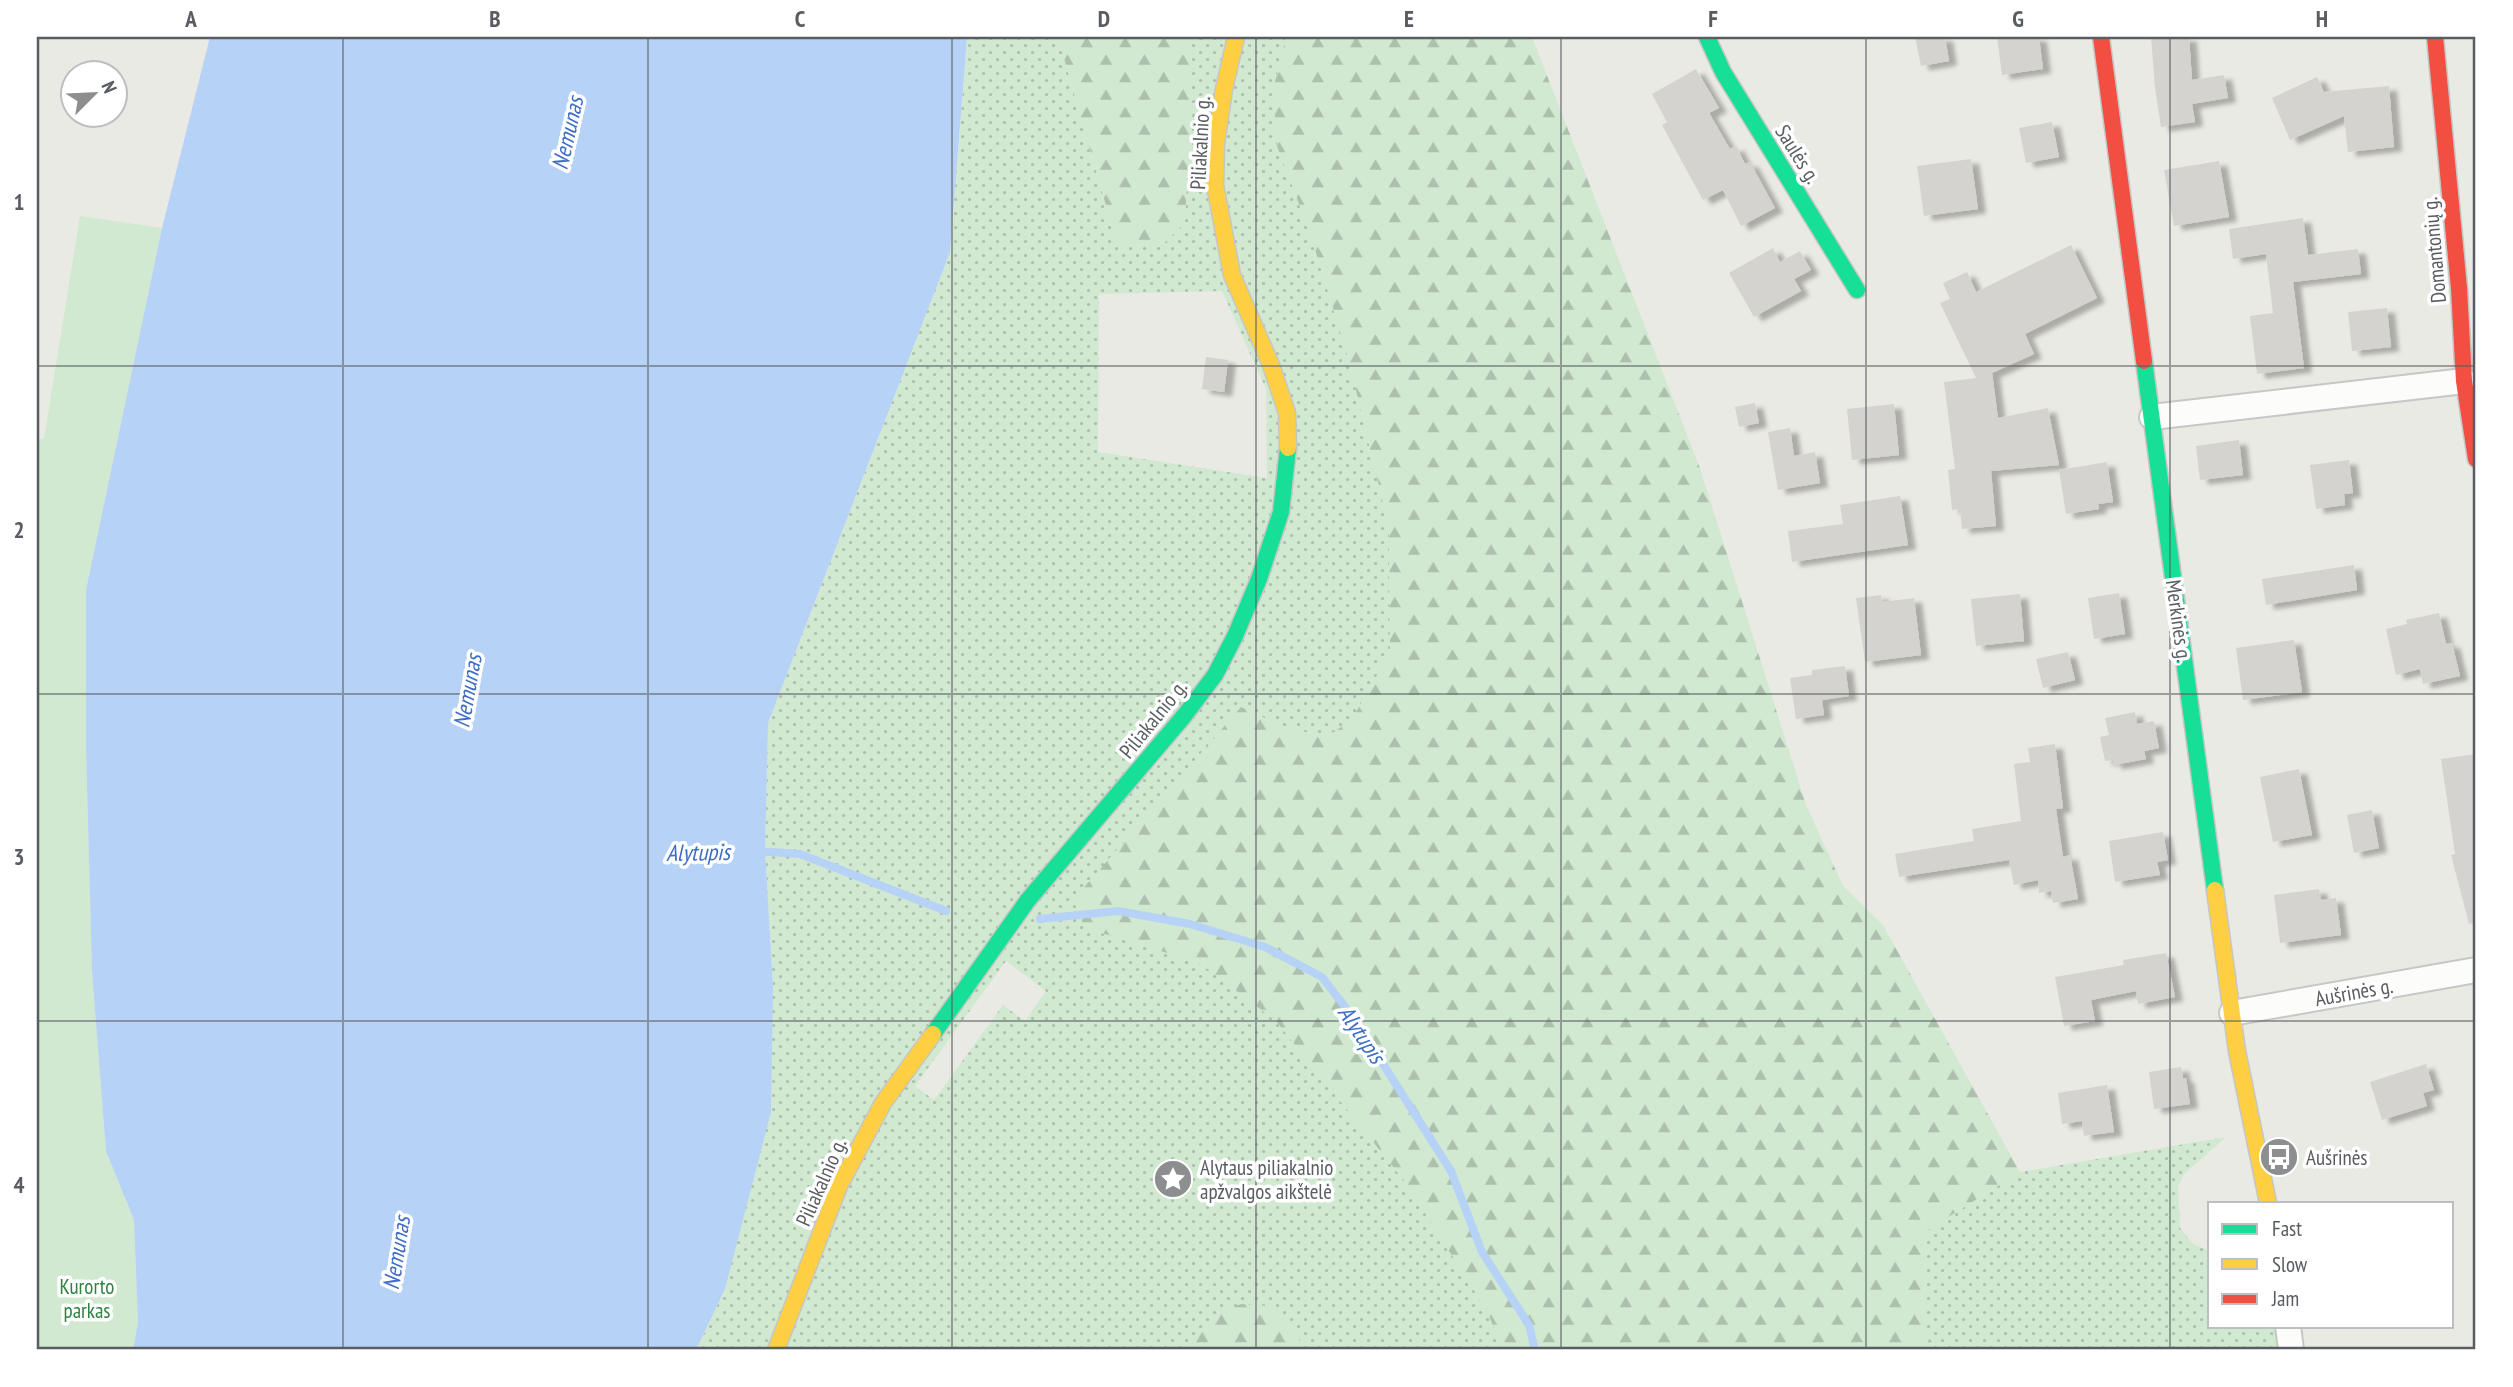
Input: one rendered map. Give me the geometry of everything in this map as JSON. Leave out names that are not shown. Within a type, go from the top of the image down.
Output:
[{"type":"street","name":"Piliakalnio g.","points":[[776,1350],[839,1186],[883,1103],[1028,900],[1184,716],[1215,674],[1259,579],[1281,512],[1288,462],[1287,413],[1271,365],[1232,275],[1215,185],[1216,143],[1224,89],[1236,37]]},
{"type":"street","name":"Saulės g.","points":[[1707,37],[1723,72],[1857,290]]},
{"type":"street","name":"Merkinės g.","points":[[2101,37],[2237,1051],[2268,1202]]},
{"type":"street","name":"Domantonių g.","points":[[2435,37],[2468,288],[2464,381],[2476,459]]},
{"type":"street","points":[[2151,417],[2464,381]]},
{"type":"street","name":"Aušrinės g.","points":[[2232,1013],[2476,970]]},
{"type":"street","points":[[2288,1328],[2291,1350]]},
{"type":"green space","points":[[967,37],[1058,37],[1117,244],[1162,245],[1185,223],[1192,72],[1190,37],[1286,37],[1277,146],[1310,233],[1348,357],[1389,528],[1390,653],[1352,719],[1330,735],[1289,730],[1241,707],[1085,928],[1200,963],[1276,1021],[1406,1183],[1488,1311],[1503,1350],[1305,1350],[1290,1325],[1221,1312],[1180,1350],[696,1350],[725,1289],[773,987],[765,850],[768,723],[950,252]],"holes":[[[1222,291],[1266,389],[1267,478],[1098,452],[1099,294]],[[1006,961],[1046,991],[1025,1021],[1003,1005],[934,1100],[915,1086]]]},
{"type":"green space","points":[[1058,37],[1190,37],[1192,72],[1185,223],[1162,245],[1117,244]]},
{"type":"green space","points":[[1286,37],[1532,37],[1700,468],[1806,805],[1843,886],[1883,925],[2020,1172],[1926,1231],[1923,1326],[1936,1350],[1503,1350],[1487,1311],[1406,1183],[1276,1021],[1200,963],[1085,928],[1073,900],[1241,707],[1289,730],[1330,735],[1352,719],[1390,653],[1389,528],[1348,357],[1310,233],[1277,146],[1273,90]]},
{"type":"green space","name":"Kurorto parkas","points":[[80,216],[162,228],[86,590],[86,748],[92,971],[106,1151],[134,1220],[138,1322],[133,1350],[37,1350],[37,438],[44,439]]},
{"type":"green space","points":[[2226,1137],[2184,1174],[2178,1186],[2180,1228],[2193,1244],[2208,1250],[2208,1328],[2276,1328],[2279,1350],[1936,1350],[1923,1326],[1926,1231],[2020,1172]]},
{"type":"green space","points":[[1241,1304],[1268,1306],[1290,1325],[1305,1350],[1180,1350],[1221,1312]]},
{"type":"water","name":"Nemunas","points":[[210,37],[967,37],[950,252],[768,723],[765,850],[773,987],[771,1112],[725,1289],[696,1350],[133,1350],[138,1322],[134,1220],[106,1151],[92,971],[86,748],[86,590],[162,228]]},
{"type":"building","points":[[1915,37],[1945,37],[1949,61],[1921,66]]},
{"type":"building","points":[[1997,37],[2039,37],[2043,69],[2002,75]]},
{"type":"building","points":[[2151,37],[2189,37],[2192,80],[2224,75],[2228,98],[2192,104],[2195,122],[2161,127]]},
{"type":"building","points":[[1696,69],[1719,108],[1709,113],[1730,149],[1736,146],[1745,164],[1750,162],[1775,208],[1741,226],[1723,190],[1703,200],[1662,125],[1667,122],[1652,94]]},
{"type":"building","points":[[2317,77],[2324,92],[2389,86],[2394,147],[2348,152],[2344,116],[2290,140],[2272,98]]},
{"type":"building","points":[[2052,122],[2059,157],[2026,163],[2019,128]]},
{"type":"building","points":[[1971,159],[1978,209],[1924,216],[1917,166]]},
{"type":"building","points":[[2219,161],[2229,217],[2174,226],[2164,170]]},
{"type":"building","points":[[2303,218],[2308,255],[2358,249],[2361,274],[2293,282],[2304,368],[2257,374],[2250,316],[2273,313],[2266,254],[2233,259],[2229,229]]},
{"type":"building","points":[[2071,245],[2097,298],[2025,334],[2034,354],[1992,373],[1998,418],[2048,408],[2059,465],[1991,471],[1996,526],[1962,529],[1960,509],[1952,510],[1948,470],[1955,469],[1944,382],[1976,378],[1940,303],[1950,299],[1943,283],[1967,272],[1976,292]]},
{"type":"building","points":[[1773,248],[1780,262],[1800,251],[1811,270],[1794,279],[1801,291],[1754,317],[1729,273]]},
{"type":"building","points":[[2387,308],[2391,347],[2352,351],[2348,312]]},
{"type":"building","points":[[1206,357],[1228,360],[1224,392],[1202,389]]},
{"type":"building","points":[[1755,403],[1759,423],[1739,427],[1735,407]]},
{"type":"building","points":[[1894,404],[1899,455],[1852,460],[1847,409]]},
{"type":"building","points":[[1790,428],[1794,456],[1815,452],[1820,483],[1778,490],[1768,432]]},
{"type":"building","points":[[2239,440],[2243,475],[2200,480],[2196,446]]},
{"type":"building","points":[[2349,460],[2353,493],[2344,494],[2345,505],[2316,509],[2310,465]]},
{"type":"building","points":[[2107,462],[2113,502],[2098,504],[2099,509],[2066,514],[2059,470]]},
{"type":"building","points":[[1900,496],[1908,545],[1792,562],[1788,531],[1843,524],[1840,505]]},
{"type":"building","points":[[2354,565],[2357,590],[2266,605],[2262,579]]},
{"type":"building","points":[[2119,593],[2125,634],[2094,639],[2088,598]]},
{"type":"building","points":[[2020,594],[2024,641],[1976,646],[1971,599]]},
{"type":"building","points":[[1881,595],[1882,602],[1914,598],[1921,655],[1865,662],[1856,598]]},
{"type":"building","points":[[2439,613],[2446,644],[2452,643],[2460,676],[2423,684],[2420,669],[2396,675],[2386,629],[2407,624],[2406,620]]},
{"type":"building","points":[[2294,640],[2302,692],[2243,700],[2236,648]]},
{"type":"building","points":[[2068,652],[2075,680],[2043,688],[2036,659]]},
{"type":"building","points":[[1845,666],[1849,696],[1822,700],[1824,715],[1796,719],[1790,678],[1812,675],[1812,670]]},
{"type":"building","points":[[2135,712],[2137,724],[2154,721],[2159,748],[2144,751],[2146,759],[2114,765],[2113,760],[2105,761],[2100,737],[2109,735],[2105,718]]},
{"type":"building","points":[[2055,744],[2063,808],[2056,809],[2063,857],[2070,855],[2078,899],[2053,903],[2051,891],[2039,893],[2038,880],[2014,885],[2009,860],[1899,877],[1895,854],[1974,841],[1972,829],[2021,821],[2014,764],[2030,762],[2028,748]]},
{"type":"building","points":[[2476,754],[2476,923],[2469,924],[2451,855],[2455,854],[2441,759]]},
{"type":"building","points":[[2299,769],[2312,835],[2273,842],[2260,777]]},
{"type":"building","points":[[2372,810],[2379,848],[2354,853],[2347,815]]},
{"type":"building","points":[[2163,832],[2168,860],[2157,862],[2160,875],[2115,882],[2109,841]]},
{"type":"building","points":[[2319,889],[2321,900],[2336,898],[2341,935],[2280,943],[2274,895]]},
{"type":"building","points":[[2166,953],[2175,997],[2138,1004],[2136,991],[2091,1000],[2095,1021],[2064,1026],[2055,977],[2124,965],[2123,960]]},
{"type":"building","points":[[2426,1064],[2434,1090],[2423,1093],[2427,1106],[2382,1120],[2370,1082]]},
{"type":"building","points":[[2181,1067],[2183,1078],[2186,1078],[2190,1104],[2154,1109],[2149,1072]]},
{"type":"building","points":[[2107,1085],[2114,1132],[2084,1136],[2082,1121],[2062,1124],[2058,1093]]},
{"type":"waterway","name":"Alytupis","points":[[756,851],[800,854],[946,911]]},
{"type":"waterway","name":"Alytupis","points":[[1040,919],[1118,911],[1190,924],[1265,947],[1322,977],[1355,1020],[1451,1171],[1482,1252],[1529,1325],[1535,1350]]},
{"type":"traffic: fast","points":[[1707,37],[1723,72],[1857,290]]},
{"type":"traffic: fast","points":[[2144,361],[2215,890]]},
{"type":"traffic: fast","points":[[933,1034],[1028,900],[1184,716],[1215,675],[1259,579],[1281,512],[1288,448]]},
{"type":"traffic: slow","points":[[1236,37],[1224,89],[1216,143],[1215,185],[1232,275],[1271,365],[1287,413],[1288,448]]},
{"type":"traffic: slow","points":[[2215,890],[2237,1051],[2268,1202]]},
{"type":"traffic: slow","points":[[776,1350],[839,1186],[883,1103],[933,1034]]},
{"type":"traffic: jam","points":[[2101,37],[2144,361]]},
{"type":"traffic: jam","points":[[2435,37],[2459,288],[2464,381],[2476,459]]},
{"type":"place","name":"Aušrinės","points":[[2279,1157]]},
{"type":"place","name":"Alytaus piliakalnio apžvalgos aikštelė","points":[[1173,1179]]}]
